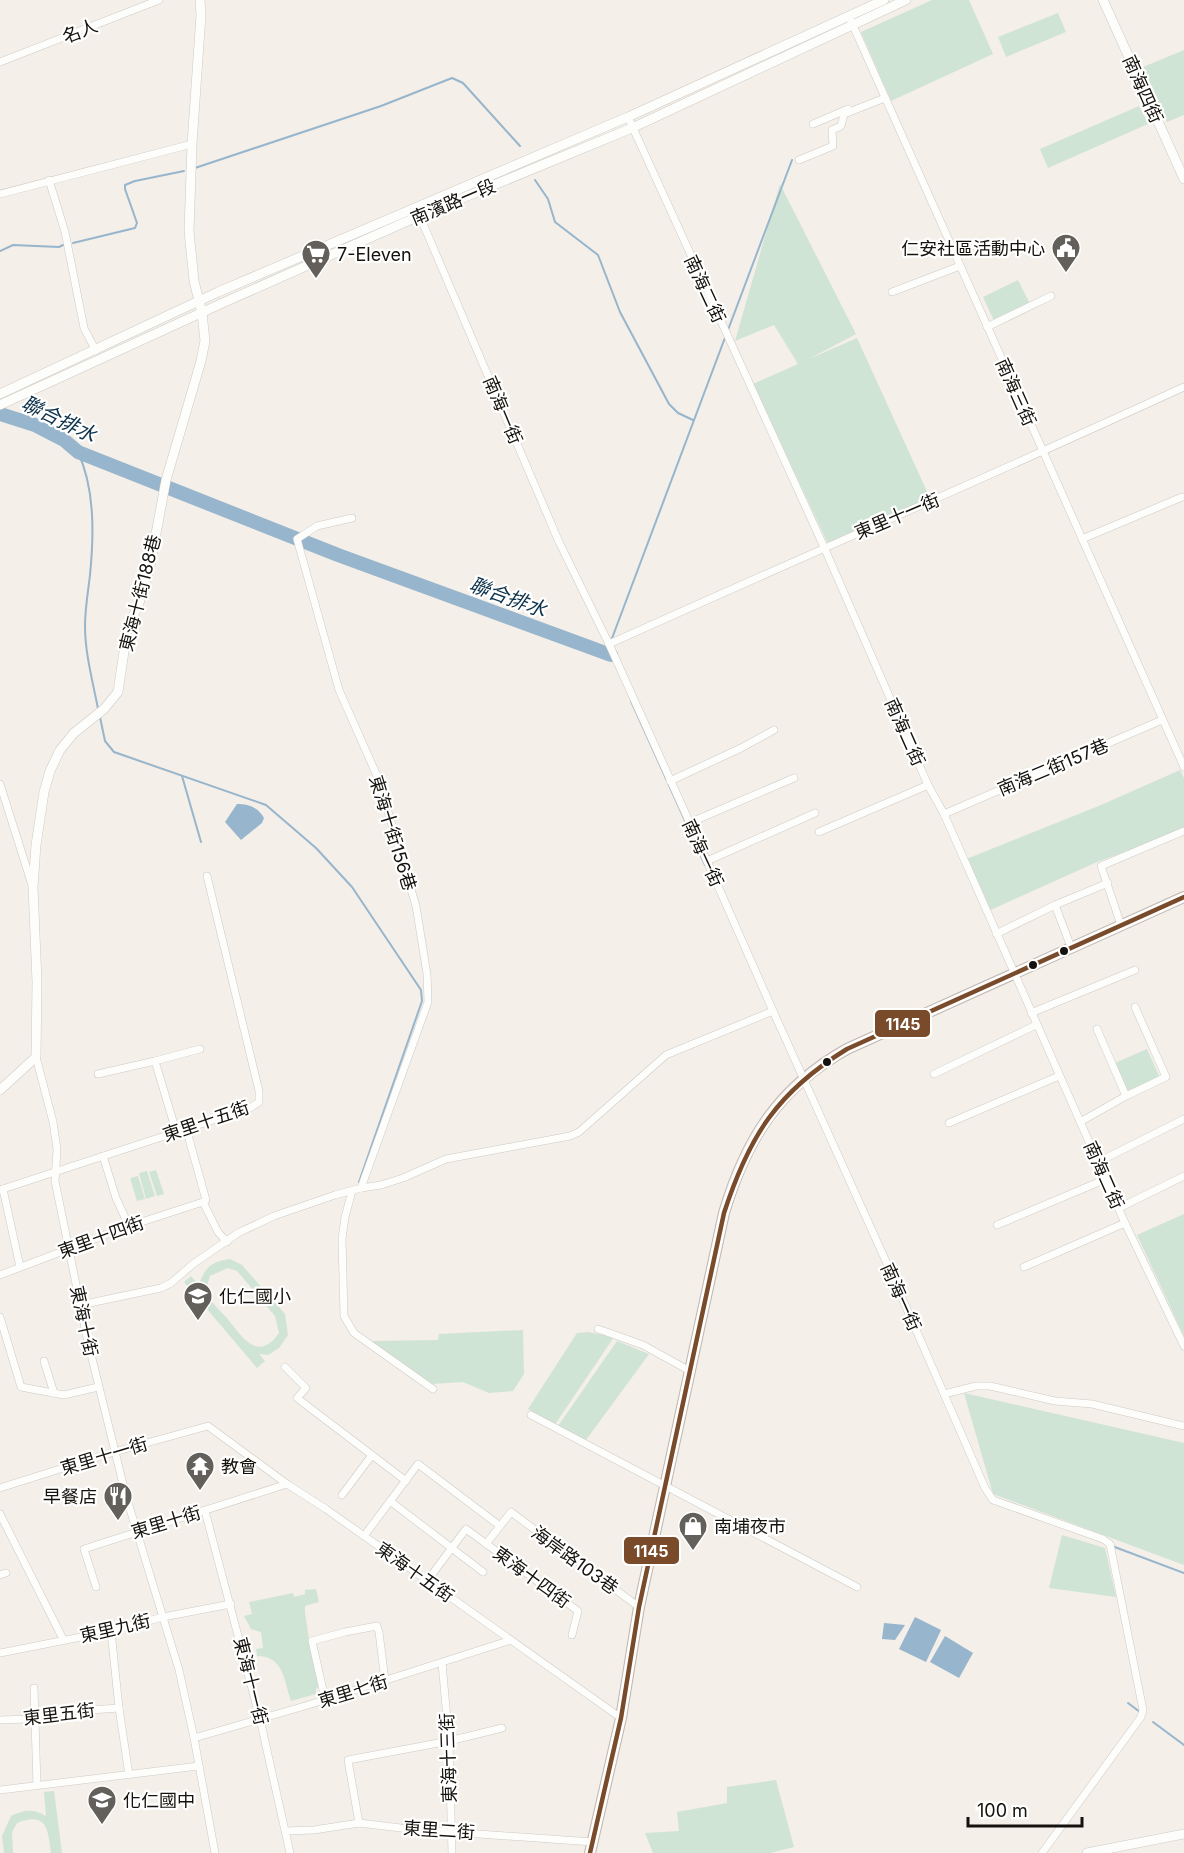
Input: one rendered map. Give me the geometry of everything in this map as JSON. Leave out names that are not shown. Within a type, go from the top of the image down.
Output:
[{"type":"main road","name":"東海十街188巷","points":[[33,887],[36,844],[44,792],[50,771],[66,741],[101,711],[118,692],[127,631],[139,603],[150,566],[163,492],[205,341],[202,313],[194,281],[189,231],[200,0]]},
{"type":"main road","name":"南濱路一段","points":[[0,394],[199,303],[218,292],[632,128],[850,20],[884,0]]},
{"type":"main road","name":"南濱路一段","points":[[0,405],[418,211],[628,117],[850,20],[906,0]]},
{"type":"main road","name":"南海四街","points":[[1103,0],[1184,179]]},
{"type":"main road","name":"東海十街","points":[[33,887],[37,986],[36,1057]]},
{"type":"main road","points":[[591,1847],[621,1718],[639,1607],[724,1213],[743,1159],[759,1131],[774,1109],[802,1081],[828,1060],[847,1049],[1184,897]]},
{"type":"main road","points":[[0,1090],[36,1057]]},
{"type":"main road","points":[[1088,1853],[1184,1834]]},
{"type":"street","name":"名人","points":[[0,62],[159,0]]},
{"type":"street","name":"南海三街","points":[[850,20],[1184,767]]},
{"type":"street","points":[[813,124],[884,96]]},
{"type":"street","points":[[799,160],[833,146],[832,130],[841,126],[844,114],[884,96]]},
{"type":"street","name":"南海二街","points":[[628,117],[824,548],[928,785],[944,814],[1125,1223],[1184,1346]]},
{"type":"street","points":[[0,194],[192,144]]},
{"type":"street","points":[[49,180],[65,232],[84,328],[96,351]]},
{"type":"street","name":"南海一街","points":[[418,211],[559,542],[609,644],[707,861],[802,1081],[985,1488],[992,1499],[1103,1539],[1110,1544],[1143,1710],[1141,1717],[1042,1853]]},
{"type":"street","points":[[892,292],[960,266]]},
{"type":"street","points":[[987,327],[1051,296]]},
{"type":"street","name":"東里十一街","points":[[609,644],[1043,452],[1184,387]]},
{"type":"street","points":[[1082,539],[1182,497]]},
{"type":"street","name":"東海十街156巷","points":[[352,518],[317,526],[297,539],[339,690],[378,778],[416,906],[427,974],[428,1002],[361,1188]]},
{"type":"street","name":"南海二街157巷","points":[[944,814],[1162,720]]},
{"type":"street","points":[[670,781],[774,730]]},
{"type":"street","points":[[689,823],[794,778]]},
{"type":"street","name":"東海十街","points":[[0,784],[33,887]]},
{"type":"street","points":[[819,832],[928,785]]},
{"type":"street","points":[[707,861],[815,813]]},
{"type":"street","points":[[1121,925],[1101,866],[1184,831]]},
{"type":"street","name":"東里十五街","points":[[2,1190],[250,1108],[259,1102],[260,1098],[207,876]]},
{"type":"street","points":[[996,934],[1055,905],[1108,884]]},
{"type":"street","points":[[1055,905],[1071,947]]},
{"type":"street","points":[[1031,1013],[1135,969]]},
{"type":"street","points":[[1080,1122],[1166,1077],[1135,1007]]},
{"type":"street","points":[[80,1305],[161,1288],[238,1233],[274,1216],[361,1188],[403,1178],[446,1159],[570,1136],[589,1125],[666,1055],[773,1011]]},
{"type":"street","points":[[934,1074],[1036,1025]]},
{"type":"street","points":[[1097,1029],[1126,1096]]},
{"type":"street","points":[[98,1074],[200,1049]]},
{"type":"street","name":"東海十街","points":[[36,1057],[53,1122],[57,1149],[55,1171],[68,1249],[98,1387],[136,1531],[179,1670],[215,1853]]},
{"type":"street","points":[[155,1061],[177,1131]]},
{"type":"street","points":[[949,1123],[1059,1076]]},
{"type":"street","points":[[1098,1162],[1184,1119]]},
{"type":"street","points":[[186,1128],[206,1200],[203,1202],[218,1232],[227,1242]]},
{"type":"street","points":[[103,1156],[116,1198],[129,1226]]},
{"type":"street","points":[[1119,1208],[1184,1176]]},
{"type":"street","points":[[998,1225],[1106,1179]]},
{"type":"street","points":[[2,1190],[20,1267]]},
{"type":"street","points":[[352,1191],[342,1239],[344,1316],[354,1333],[433,1389]]},
{"type":"street","name":"東里十四街","points":[[0,1275],[129,1226],[203,1202]]},
{"type":"street","points":[[1024,1267],[1125,1223]]},
{"type":"street","points":[[0,1317],[21,1387],[64,1395],[98,1387]]},
{"type":"street","points":[[598,1329],[643,1345],[690,1371]]},
{"type":"street","points":[[44,1362],[54,1393]]},
{"type":"street","points":[[285,1367],[306,1388],[297,1398],[406,1481],[364,1536]]},
{"type":"street","points":[[944,1394],[976,1386],[990,1386],[1055,1401],[1092,1404],[1184,1426]]},
{"type":"street","points":[[531,1415],[857,1587]]},
{"type":"street","name":"東里十一街","points":[[0,1488],[114,1452],[208,1426]]},
{"type":"street","name":"東海十五街","points":[[208,1426],[621,1718]]},
{"type":"street","points":[[342,1495],[372,1455]]},
{"type":"street","name":"東海十四街","points":[[406,1481],[418,1464],[500,1526]]},
{"type":"street","name":"東里十街","points":[[96,1587],[84,1549],[287,1484]]},
{"type":"street","points":[[390,1501],[483,1572]]},
{"type":"street","name":"東海十一街","points":[[205,1511],[260,1719],[290,1853]]},
{"type":"street","name":"海岸路103巷","points":[[500,1526],[511,1512],[639,1607]]},
{"type":"street","points":[[0,1514],[63,1639]]},
{"type":"street","points":[[486,1544],[500,1526]]},
{"type":"street","name":"東海十四街","points":[[452,1548],[466,1529],[578,1611],[572,1635]]},
{"type":"street","points":[[428,1581],[452,1548]]},
{"type":"street","name":"東里九街","points":[[0,1653],[231,1604]]},
{"type":"street","points":[[325,1699],[312,1641],[377,1626],[385,1681]]},
{"type":"street","points":[[111,1631],[118,1708],[129,1775]]},
{"type":"street","name":"東里七街","points":[[194,1738],[385,1681],[511,1640]]},
{"type":"street","name":"東海十三街","points":[[442,1663],[449,1741],[452,1853]]},
{"type":"street","points":[[34,1688],[37,1785]]},
{"type":"street","name":"東里五街","points":[[0,1720],[28,1719],[34,1714],[118,1708]]},
{"type":"street","points":[[359,1823],[348,1760],[449,1741],[502,1728]]},
{"type":"street","points":[[0,1790],[199,1766]]},
{"type":"street","name":"東里二街","points":[[286,1831],[314,1830],[359,1823],[591,1847]]},
{"type":"green space","points":[[932,0],[969,0],[993,54],[891,101],[861,32]]},
{"type":"green space","points":[[1058,13],[1066,32],[1006,57],[998,37]]},
{"type":"green space","points":[[1184,50],[1184,115],[1167,122],[1143,67]]},
{"type":"green space","points":[[1139,106],[1148,124],[1048,168],[1040,149]]},
{"type":"green space","points":[[780,184],[856,334],[809,359],[857,338],[930,498],[830,548],[753,384],[798,364],[774,325],[735,341]]},
{"type":"green space","points":[[1018,280],[1030,304],[994,321],[983,297]]},
{"type":"green space","points":[[1180,770],[1184,778],[1184,830],[1097,862],[986,912],[964,860],[1101,805]]},
{"type":"green space","points":[[1147,1049],[1159,1076],[1128,1092],[1115,1063]]},
{"type":"green space","points":[[156,1170],[164,1194],[157,1196],[149,1172]]},
{"type":"green space","points":[[147,1171],[155,1196],[146,1199],[139,1173]]},
{"type":"green space","points":[[138,1176],[145,1199],[137,1201],[130,1178]]},
{"type":"green space","points":[[1184,1214],[1184,1336],[1137,1235]]},
{"type":"green space","points":[[230,1259],[242,1265],[285,1314],[288,1335],[279,1348],[268,1355],[259,1354],[265,1361],[257,1368],[184,1282],[191,1276],[199,1285],[203,1274],[210,1266]],"holes":[[[228,1268],[237,1271],[275,1316],[279,1333],[264,1346],[257,1347],[244,1339],[208,1295],[210,1276]]]},
{"type":"green space","points":[[523,1330],[524,1374],[513,1391],[489,1393],[463,1382],[431,1384],[371,1341],[438,1340],[439,1334]]},
{"type":"green space","points":[[588,1332],[614,1337],[554,1426],[528,1409],[577,1333]]},
{"type":"green space","points":[[617,1341],[649,1354],[586,1440],[558,1426]]},
{"type":"green space","points":[[964,1393],[1184,1443],[1184,1565],[993,1494]]},
{"type":"green space","points":[[1062,1535],[1105,1548],[1116,1597],[1049,1588]]},
{"type":"green space","points":[[316,1589],[319,1602],[305,1606],[305,1612],[310,1646],[320,1686],[316,1689],[316,1694],[291,1701],[278,1665],[266,1657],[257,1656],[256,1649],[263,1648],[261,1632],[251,1629],[244,1616],[252,1614],[249,1602],[293,1593],[294,1597],[305,1594],[305,1590]]},
{"type":"green space","points":[[776,1780],[794,1847],[770,1853],[653,1853],[645,1833],[679,1831],[677,1812],[727,1803],[727,1787]]},
{"type":"green space","points":[[54,1791],[62,1853],[51,1853],[47,1830],[44,1824],[35,1819],[17,1823],[12,1832],[13,1853],[4,1853],[2,1836],[11,1816],[28,1811],[46,1816],[44,1792]]},
{"type":"water","points":[[237,804],[252,807],[264,818],[262,823],[241,840],[225,822]]},
{"type":"water","points":[[915,1617],[941,1630],[926,1662],[899,1649]]},
{"type":"water","points":[[884,1623],[905,1625],[895,1640],[882,1639]]},
{"type":"water","points":[[945,1636],[973,1653],[959,1678],[930,1662]]},
{"type":"waterway","points":[[195,168],[381,106],[452,78],[463,83],[520,146]]},
{"type":"waterway","points":[[728,330],[792,160]]},
{"type":"waterway","points":[[73,243],[135,228],[137,223],[125,185],[184,171]]},
{"type":"waterway","points":[[535,180],[548,199],[555,222],[598,255],[620,312],[669,404],[678,413],[693,420]]},
{"type":"waterway","points":[[0,251],[13,245],[59,247],[63,245]]},
{"type":"waterway","points":[[611,641],[726,335]]},
{"type":"waterway","name":"聯合排水","points":[[0,414],[35,425],[64,440],[78,452],[338,555],[611,655]]},
{"type":"waterway","points":[[78,452],[88,481],[92,512],[85,636],[98,709]]},
{"type":"waterway","name":"聯合排水","points":[[631,701],[705,865]]},
{"type":"waterway","points":[[100,717],[105,741],[114,752],[266,805],[316,848],[352,887],[421,990],[422,1001],[359,1182]]},
{"type":"waterway","points":[[182,776],[201,842]]},
{"type":"waterway","points":[[1112,1546],[1184,1573]]},
{"type":"waterway","points":[[1128,1703],[1140,1712]]},
{"type":"waterway","points":[[1153,1722],[1184,1745]]},
{"type":"transit line","name":"1145","points":[[590,1853],[621,1718],[639,1607],[724,1213],[755,1139],[784,1099],[823,1065],[847,1049],[1184,897]]},
{"type":"place","name":"仁安社區活動中心","points":[[1066,274]]},
{"type":"place","name":"7-Eleven","points":[[316,280]]},
{"type":"place","name":"化仁國小","points":[[198,1322]]},
{"type":"place","name":"教會","points":[[200,1492]]},
{"type":"place","name":"早餐店","points":[[118,1522]]},
{"type":"place","name":"南埔夜市","points":[[693,1552]]},
{"type":"place","name":"化仁國中","points":[[102,1826]]}]
